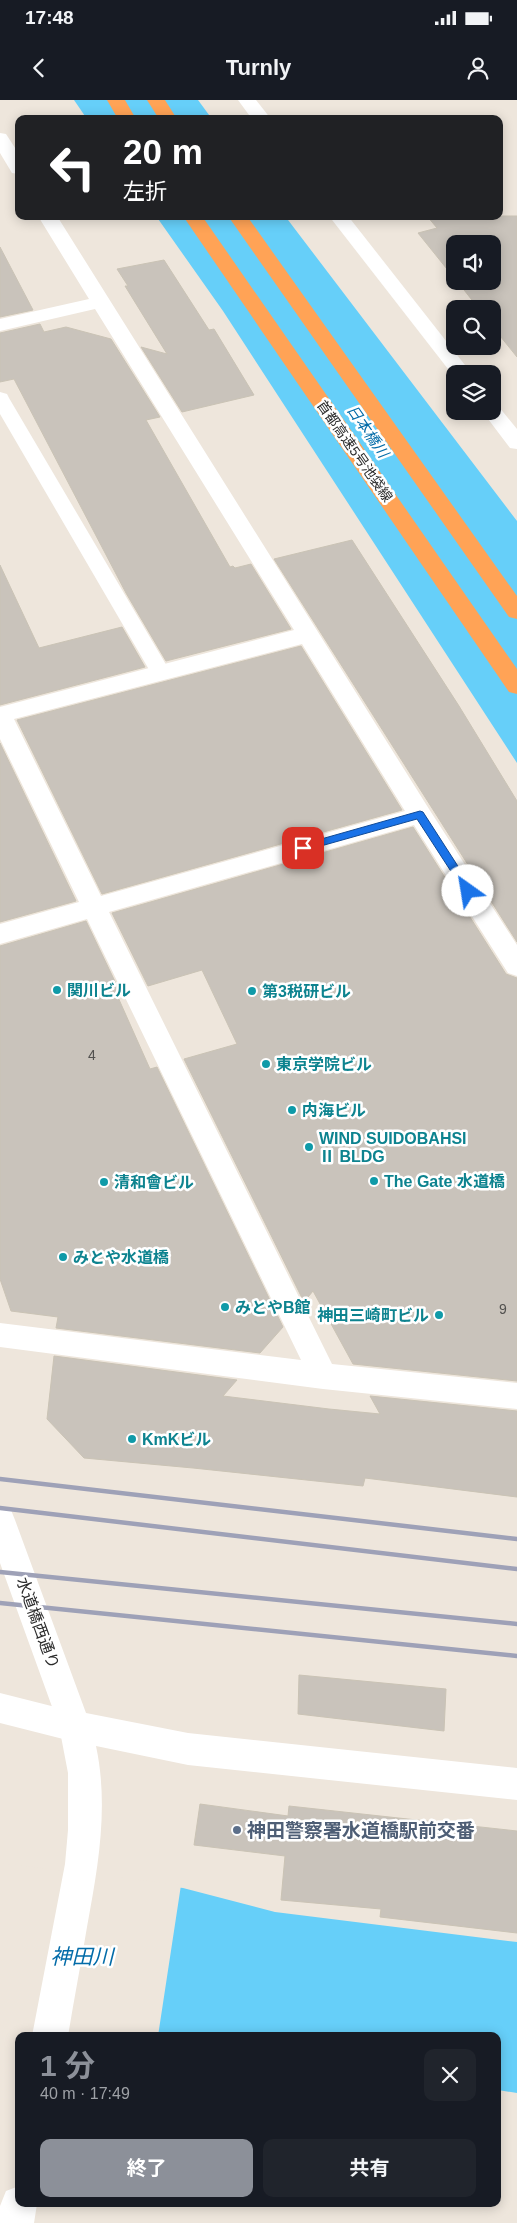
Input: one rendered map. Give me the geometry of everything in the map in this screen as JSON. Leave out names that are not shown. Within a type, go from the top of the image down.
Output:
[{"type":"highway","points":[[116,100],[125,115]]},
{"type":"highway","points":[[156,100],[165,115]]},
{"type":"highway","name":"首都高速5号池袋線","points":[[195,220],[517,686]]},
{"type":"highway","points":[[240,220],[517,612]]},
{"type":"street","points":[[247,100],[259,115]]},
{"type":"street","points":[[0,138],[15,162]]},
{"type":"street","points":[[49,220],[420,815],[517,966]]},
{"type":"street","points":[[341,220],[455,365]]},
{"type":"street","points":[[0,325],[99,302]]},
{"type":"street","points":[[499,420],[517,443]]},
{"type":"street","points":[[309,634],[0,715],[323,1376]]},
{"type":"street","points":[[0,934],[420,815]]},
{"type":"street","points":[[0,1336],[323,1376],[517,1396]]},
{"type":"street","name":"水道橋西通り","points":[[0,1520],[75,1726],[85,1773],[85,1830],[82,1864],[51,2032]]},
{"type":"street","points":[[0,1708],[75,1726],[188,1749],[517,1784]]},
{"type":"street","points":[[15,2223],[18,2207]]},
{"type":"lane","points":[[0,398],[161,673]]},
{"type":"water","points":[[74,100],[198,100],[209,115],[84,115]]},
{"type":"water","name":"日本橋川","points":[[159,220],[288,220],[517,521],[517,763],[223,311]]},
{"type":"water","name":"神田川","points":[[0,1866],[183,1888],[275,1912],[517,1942],[517,2093],[501,2090],[501,2032],[19,2032]]},
{"type":"pier","points":[[0,1863],[181,1885],[159,2032],[15,2032],[15,2038],[0,2036]]},
{"type":"building","points":[[503,216],[517,216],[517,357],[501,337],[501,300],[472,300],[464,290],[501,290],[501,235],[446,235],[446,268],[418,233],[437,228],[430,220],[503,220]]},
{"type":"building","points":[[0,247],[33,310],[0,317]]},
{"type":"building","points":[[164,260],[209,330],[214,329],[254,395],[182,412],[141,347],[167,354],[125,286],[128,286],[117,269]]},
{"type":"building","points":[[40,324],[44,332],[66,327],[111,339],[160,417],[146,420],[230,567],[233,566],[235,568],[251,564],[291,629],[166,661],[126,593],[14,379],[0,382],[0,333]]},
{"type":"building","points":[[352,540],[459,706],[517,801],[517,942],[274,559]]},
{"type":"building","points":[[0,565],[39,648],[122,627],[145,667],[0,705]]},
{"type":"building","points":[[301,646],[402,810],[102,894],[17,720]]},
{"type":"building","points":[[0,743],[76,901],[0,922]]},
{"type":"building","points":[[413,827],[506,974],[517,978],[517,1381],[353,1364],[313,1291],[304,1302],[184,1059],[237,1044],[202,970],[148,986],[112,913]]},
{"type":"building","points":[[86,921],[121,994],[117,995],[150,1069],[157,1067],[283,1327],[260,1353],[56,1328],[58,1317],[11,1311],[0,1279],[0,946]]},
{"type":"building","points":[[54,1356],[237,1380],[223,1396],[329,1409],[380,1414],[370,1396],[517,1411],[517,1497],[365,1478],[363,1486],[84,1458],[47,1419]]},
{"type":"building","points":[[299,1675],[446,1689],[444,1731],[298,1714]]},
{"type":"building","points":[[200,1804],[288,1816],[289,1806],[517,1831],[517,1933],[380,1917],[381,1909],[281,1900],[285,1856],[194,1845]]},
{"type":"railway","points":[[0,1479],[517,1539]]},
{"type":"railway","points":[[0,1508],[517,1569]]},
{"type":"railway","points":[[0,1572],[517,1624]]},
{"type":"railway","points":[[0,1603],[517,1656]]},
{"type":"place","name":"関川ビル","points":[[57,990]]},
{"type":"place","name":"第3税研ビル","points":[[252,991]]},
{"type":"place","name":"東京学院ビル","points":[[266,1064]]},
{"type":"place","name":"内海ビル","points":[[292,1110]]},
{"type":"place","name":"WIND SUIDOBAHSI Ⅱ BLDG","points":[[309,1147]]},
{"type":"place","name":"The Gate 水道橋","points":[[374,1181]]},
{"type":"place","name":"清和會ビル","points":[[104,1182]]},
{"type":"place","name":"みとや水道橋","points":[[63,1257]]},
{"type":"place","name":"みとやB館","points":[[225,1307]]},
{"type":"place","name":"神田三崎町ビル","points":[[439,1315]]},
{"type":"place","name":"KmKビル","points":[[132,1439]]},
{"type":"place","name":"神田警察署水道橋駅前交番","points":[[237,1830]]},
{"type":"route","points":[[303,848],[420,815],[468,891]]}]
